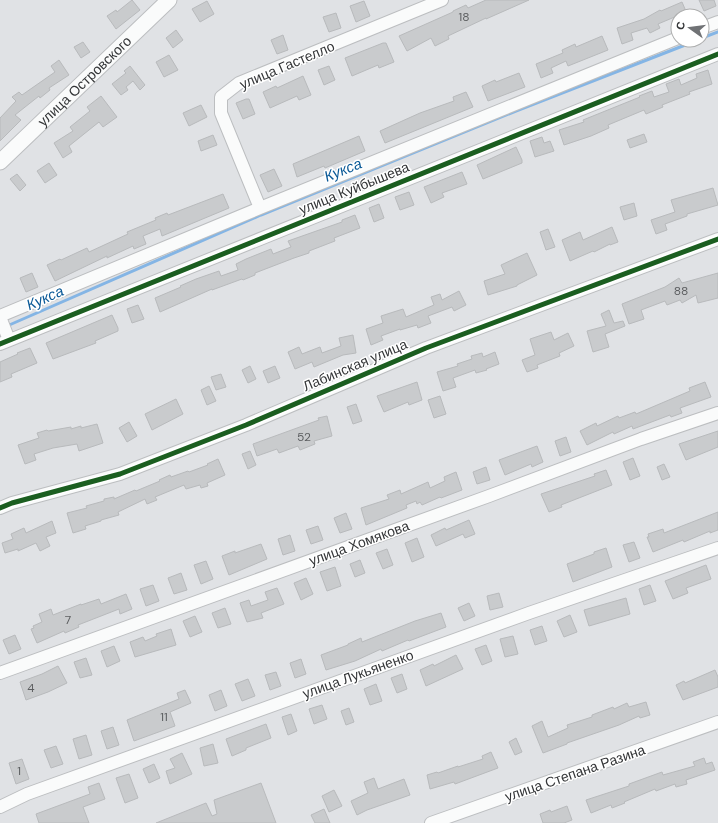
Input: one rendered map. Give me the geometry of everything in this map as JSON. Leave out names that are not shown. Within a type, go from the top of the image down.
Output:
[{"type":"street","name":"улица Островского","points":[[0,162],[169,0]]},
{"type":"street","name":"улица Гастелло","points":[[260,208],[221,113],[221,97],[239,83],[442,0]]},
{"type":"street","name":"улица Куйбышева","points":[[3,329],[260,208],[670,41]]},
{"type":"street","name":"улица Куйбышева","points":[[3,329],[718,54]]},
{"type":"street","name":"Лабинская улица","points":[[0,508],[12,503],[120,474],[246,425],[426,348],[718,239]]},
{"type":"street","name":"улица Хомякова","points":[[0,673],[489,496],[641,438],[718,413]]},
{"type":"street","name":"улица Лукьяненко","points":[[0,807],[27,794],[521,615],[718,548]]},
{"type":"street","name":"улица Степана Разина","points":[[431,823],[718,722]]},
{"type":"building","points":[[132,0],[140,10],[116,29],[107,16],[116,10],[117,12]]},
{"type":"building","points":[[486,0],[529,0],[448,36],[449,39],[435,46],[431,38],[407,51],[399,36],[466,5],[468,8]]},
{"type":"building","points":[[699,0],[714,0],[716,6],[710,8],[703,8]]},
{"type":"building","points":[[207,1],[214,14],[200,22],[192,9]]},
{"type":"building","points":[[364,1],[370,16],[356,22],[350,6]]},
{"type":"building","points":[[682,2],[685,8],[670,8],[670,19],[658,24],[660,28],[650,33],[647,28],[631,33],[633,40],[622,44],[617,28],[644,19],[660,10],[661,11]]},
{"type":"building","points":[[336,13],[341,28],[329,32],[323,17]]},
{"type":"building","points":[[176,30],[183,40],[173,48],[166,38]]},
{"type":"building","points":[[283,35],[288,50],[277,54],[271,40]]},
{"type":"building","points":[[602,36],[608,50],[568,66],[566,61],[551,68],[553,73],[541,78],[536,64],[563,53],[562,50],[575,44],[576,47]]},
{"type":"building","points":[[83,42],[90,52],[81,58],[74,47]]},
{"type":"building","points":[[386,43],[394,62],[379,68],[378,65],[352,76],[345,58]]},
{"type":"building","points":[[169,55],[178,70],[164,77],[156,62]]},
{"type":"building","points":[[59,60],[69,75],[49,88],[50,90],[40,98],[39,96],[15,115],[21,120],[0,141],[0,118],[16,101],[12,97],[19,92],[22,95],[55,72],[51,66]]},
{"type":"building","points":[[130,66],[145,85],[140,90],[133,81],[126,87],[128,90],[121,95],[112,84],[126,73],[124,71]]},
{"type":"building","points":[[329,66],[335,80],[324,85],[318,70]]},
{"type":"building","points":[[708,70],[712,84],[689,92],[690,94],[662,105],[663,107],[646,114],[644,110],[608,125],[609,128],[591,136],[564,145],[559,130],[584,122],[583,120],[652,91],[654,97],[669,92],[666,84],[679,79],[681,85],[697,78],[696,74]]},
{"type":"building","points":[[519,73],[525,87],[488,101],[482,86],[495,80],[496,82]]},
{"type":"building","points":[[303,76],[311,95],[299,100],[297,96],[270,108],[263,92],[276,86],[277,88]]},
{"type":"building","points":[[466,92],[473,107],[385,143],[380,131],[420,113],[454,101],[453,97]]},
{"type":"building","points":[[101,96],[117,117],[103,127],[99,122],[69,146],[72,152],[63,158],[54,143],[73,131],[70,127],[90,111],[87,107]]},
{"type":"building","points":[[249,99],[255,114],[243,119],[236,103]]},
{"type":"building","points":[[201,105],[207,117],[189,126],[183,113]]},
{"type":"building","points":[[644,134],[647,142],[630,148],[627,140]]},
{"type":"building","points":[[213,135],[217,145],[201,151],[198,141]]},
{"type":"building","points":[[359,136],[365,151],[325,168],[324,166],[297,177],[293,164]]},
{"type":"building","points":[[542,137],[544,143],[550,141],[554,151],[535,157],[530,141]]},
{"type":"building","points":[[516,147],[522,163],[483,179],[477,165]]},
{"type":"building","points":[[49,163],[57,175],[45,183],[37,171]]},
{"type":"building","points":[[274,169],[282,186],[268,192],[260,175]]},
{"type":"building","points":[[462,172],[467,184],[442,193],[444,197],[431,203],[424,187]]},
{"type":"building","points":[[17,174],[26,185],[20,191],[10,179]]},
{"type":"building","points":[[713,188],[718,205],[687,214],[687,216],[665,224],[667,230],[656,234],[651,220],[675,212],[671,200]]},
{"type":"building","points":[[409,192],[414,205],[400,210],[395,197]]},
{"type":"building","points":[[223,194],[229,208],[162,236],[160,229],[143,236],[146,244],[134,249],[133,246],[107,258],[107,256],[55,281],[47,265],[87,248],[89,252],[128,234],[127,232],[156,220],[155,218],[167,213],[168,215]]},
{"type":"building","points":[[634,203],[637,216],[624,220],[620,207]]},
{"type":"building","points":[[379,204],[384,218],[374,222],[369,208]]},
{"type":"building","points":[[355,215],[360,228],[334,238],[335,241],[309,251],[309,253],[255,273],[255,275],[243,280],[242,279],[212,289],[160,312],[155,298],[196,279],[219,271],[221,276],[238,270],[236,264],[246,259],[271,249],[273,254],[291,247],[288,241],[342,222],[342,220]]},
{"type":"building","points":[[612,227],[618,242],[570,261],[562,240],[580,232],[583,240]]},
{"type":"building","points":[[548,229],[555,247],[546,250],[540,232]]},
{"type":"building","points":[[527,253],[537,275],[517,286],[488,295],[484,281],[505,274],[501,265]]},
{"type":"building","points":[[32,273],[38,287],[26,292],[20,278]]},
{"type":"building","points":[[718,273],[718,298],[698,303],[696,295],[682,303],[680,300],[667,305],[665,301],[641,310],[644,319],[629,324],[622,304],[665,287],[679,278],[682,283]]},
{"type":"building","points":[[459,291],[466,305],[454,311],[452,307],[428,316],[431,323],[418,328],[417,325],[400,329],[381,336],[383,340],[371,345],[366,329],[383,323],[381,316],[403,309],[406,317],[434,305],[431,297],[440,294],[442,300]]},
{"type":"building","points":[[138,305],[144,319],[132,323],[127,309]]},
{"type":"building","points":[[609,310],[614,323],[623,321],[625,326],[605,334],[609,347],[593,352],[587,331],[606,326],[601,314]]},
{"type":"building","points":[[112,315],[118,331],[95,341],[96,343],[53,359],[46,343]]},
{"type":"building","points":[[551,332],[554,340],[568,333],[574,346],[559,353],[560,356],[537,365],[538,368],[527,372],[522,360],[535,355],[530,339]]},
{"type":"building","points":[[353,335],[356,353],[343,355],[314,367],[312,362],[295,369],[288,352],[299,347],[302,354],[320,347],[322,353],[341,346],[339,338]]},
{"type":"building","points":[[30,348],[37,363],[11,374],[12,377],[0,382],[0,362]]},
{"type":"building","points":[[495,352],[499,364],[486,369],[487,370],[476,373],[475,370],[453,378],[456,387],[443,391],[437,372],[458,366],[457,364],[472,359],[471,356],[482,353],[483,357]]},
{"type":"building","points":[[250,366],[256,379],[248,383],[242,370]]},
{"type":"building","points":[[275,366],[280,378],[268,383],[263,371]]},
{"type":"building","points":[[221,374],[226,387],[216,390],[211,377]]},
{"type":"building","points":[[417,382],[422,400],[409,405],[408,402],[384,412],[377,396]]},
{"type":"building","points":[[705,382],[711,397],[680,408],[682,413],[671,417],[670,415],[633,429],[632,426],[614,434],[613,432],[587,445],[580,431],[596,423],[597,426],[618,416],[619,418],[635,412],[636,414],[690,391],[689,388]]},
{"type":"building","points":[[209,386],[216,401],[207,405],[201,390]]},
{"type":"building","points":[[440,396],[446,414],[434,418],[428,400]]},
{"type":"building","points":[[176,399],[183,414],[152,430],[145,414]]},
{"type":"building","points":[[356,404],[362,421],[353,424],[347,407]]},
{"type":"building","points":[[327,416],[332,436],[314,441],[315,444],[300,450],[298,446],[279,453],[277,449],[257,456],[253,444],[319,420],[318,418]]},
{"type":"building","points":[[129,422],[137,436],[127,442],[119,428]]},
{"type":"building","points":[[97,424],[103,443],[79,451],[77,444],[53,448],[34,454],[36,460],[25,464],[18,445],[39,438],[37,433],[47,430],[71,427],[71,429],[81,426],[81,428]]},
{"type":"building","points":[[718,431],[718,447],[686,460],[679,444]]},
{"type":"building","points":[[566,437],[571,452],[560,456],[555,441]]},
{"type":"building","points":[[537,446],[543,462],[532,467],[531,464],[505,475],[499,460]]},
{"type":"building","points":[[250,451],[256,465],[248,469],[242,454]]},
{"type":"building","points":[[633,458],[640,476],[630,480],[623,462]]},
{"type":"building","points":[[218,459],[225,475],[207,483],[208,486],[201,488],[200,485],[186,489],[184,485],[155,497],[157,500],[147,504],[145,499],[118,512],[119,515],[85,526],[86,529],[73,533],[67,513],[87,508],[86,506],[104,501],[104,499],[114,497],[114,499],[160,481],[159,480],[170,475],[171,477],[188,471],[189,472],[208,465],[207,464]]},
{"type":"building","points":[[664,464],[670,477],[662,480],[657,467]]},
{"type":"building","points":[[486,467],[490,480],[477,484],[473,472]]},
{"type":"building","points":[[606,470],[612,485],[561,505],[562,507],[549,512],[541,494],[595,476],[594,474]]},
{"type":"building","points":[[456,472],[462,490],[422,505],[420,502],[417,504],[416,501],[406,505],[407,508],[366,525],[361,508],[389,499],[387,495],[400,490],[401,494],[428,482],[430,488],[445,481],[444,477]]},
{"type":"building","points":[[718,512],[718,530],[710,533],[710,531],[684,542],[683,540],[653,552],[647,537],[649,537],[648,534],[663,529],[664,533]]},
{"type":"building","points":[[346,513],[352,529],[340,533],[334,518]]},
{"type":"building","points":[[469,520],[475,534],[465,538],[463,534],[436,546],[431,535],[445,528],[446,530]]},
{"type":"building","points":[[52,521],[56,533],[46,537],[50,546],[40,551],[36,543],[18,551],[18,549],[5,553],[2,543],[13,539],[11,534],[24,528],[26,533]]},
{"type":"building","points":[[318,526],[323,540],[311,544],[306,530]]},
{"type":"building","points":[[290,535],[295,551],[283,555],[278,539]]},
{"type":"building","points":[[417,538],[424,557],[412,562],[405,543]]},
{"type":"building","points":[[634,542],[640,558],[629,562],[623,545]]},
{"type":"building","points":[[261,544],[267,559],[229,575],[222,556]]},
{"type":"building","points":[[606,548],[612,567],[573,582],[567,564]]},
{"type":"building","points":[[387,549],[393,565],[383,569],[376,553]]},
{"type":"building","points":[[360,560],[365,573],[355,577],[350,564]]},
{"type":"building","points":[[206,561],[213,579],[201,584],[194,565]]},
{"type":"building","points":[[706,565],[711,579],[686,588],[688,593],[673,599],[665,581]]},
{"type":"building","points":[[335,567],[341,586],[327,591],[320,572]]},
{"type":"building","points":[[181,573],[187,590],[174,594],[168,578]]},
{"type":"building","points":[[306,578],[313,594],[301,600],[294,583]]},
{"type":"building","points":[[153,585],[159,601],[146,606],[140,589]]},
{"type":"building","points":[[650,585],[656,601],[644,605],[639,589]]},
{"type":"building","points":[[277,588],[284,604],[261,613],[263,618],[247,622],[240,603],[249,600],[251,606],[268,600],[265,592]]},
{"type":"building","points":[[499,593],[503,607],[490,610],[487,596]]},
{"type":"building","points":[[126,594],[132,609],[120,614],[119,609],[78,625],[79,627],[65,633],[64,631],[37,643],[31,629],[34,628],[33,626],[42,622],[39,614],[51,609],[53,615],[99,599],[101,604]]},
{"type":"building","points":[[626,598],[630,614],[589,626],[584,610]]},
{"type":"building","points":[[469,603],[475,616],[464,621],[458,608]]},
{"type":"building","points":[[225,608],[231,624],[218,628],[212,613]]},
{"type":"building","points":[[441,613],[446,627],[382,651],[381,649],[355,661],[326,670],[321,655],[348,645],[361,638],[362,642],[415,621]]},
{"type":"building","points":[[570,615],[577,632],[564,637],[557,621]]},
{"type":"building","points":[[195,616],[202,632],[190,637],[183,621]]},
{"type":"building","points":[[542,626],[547,641],[535,645],[530,630]]},
{"type":"building","points":[[171,629],[176,645],[135,657],[130,642],[143,637],[145,641],[157,636],[156,634]]},
{"type":"building","points":[[15,635],[21,649],[9,654],[3,640]]},
{"type":"building","points":[[513,636],[518,654],[505,657],[500,639]]},
{"type":"building","points":[[486,645],[492,661],[482,665],[475,649]]},
{"type":"building","points":[[114,646],[120,661],[107,667],[101,651]]},
{"type":"building","points":[[456,655],[463,669],[426,686],[420,670],[433,664],[434,666]]},
{"type":"building","points":[[86,658],[92,675],[80,678],[74,662]]},
{"type":"building","points":[[301,659],[306,674],[295,678],[290,663]]},
{"type":"building","points":[[58,666],[67,683],[26,700],[20,682]]},
{"type":"building","points":[[715,670],[718,677],[718,687],[683,700],[676,685],[684,681],[685,683]]},
{"type":"building","points":[[276,672],[281,686],[270,690],[265,675]]},
{"type":"building","points":[[402,674],[407,689],[397,693],[391,678]]},
{"type":"building","points":[[248,679],[255,696],[242,701],[235,684]]},
{"type":"building","points":[[376,684],[382,701],[370,705],[364,689]]},
{"type":"building","points":[[185,690],[191,703],[170,712],[175,726],[134,741],[127,720],[179,699],[177,693]]},
{"type":"building","points":[[221,690],[227,706],[215,711],[209,695]]},
{"type":"building","points":[[646,702],[650,715],[640,718],[639,716],[619,725],[543,753],[532,726],[542,721],[548,737],[568,728],[567,725],[592,717],[592,715],[613,707],[614,709],[627,703],[629,707]]},
{"type":"building","points":[[322,705],[327,719],[314,724],[309,709]]},
{"type":"building","points":[[349,708],[354,722],[346,725],[341,711]]},
{"type":"building","points":[[291,714],[297,731],[288,735],[282,717]]},
{"type":"building","points":[[266,724],[271,738],[246,748],[246,750],[232,756],[226,739]]},
{"type":"building","points":[[113,727],[119,745],[107,749],[101,731]]},
{"type":"building","points":[[86,735],[92,755],[79,759],[73,739]]},
{"type":"building","points":[[516,738],[522,752],[515,755],[509,742]]},
{"type":"building","points":[[213,744],[218,763],[204,766],[200,748]]},
{"type":"building","points":[[56,746],[63,764],[51,768],[44,750]]},
{"type":"building","points":[[491,752],[498,768],[455,784],[454,782],[430,789],[427,775],[483,759],[482,756]]},
{"type":"building","points":[[182,753],[192,774],[170,784],[166,771],[175,768],[170,759]]},
{"type":"building","points":[[704,758],[706,764],[712,762],[715,770],[686,780],[687,784],[676,787],[675,784],[656,791],[655,789],[612,808],[611,805],[591,813],[586,800],[629,786],[629,784],[662,772],[663,775],[695,766],[693,762]]},
{"type":"building","points":[[22,759],[29,779],[16,784],[9,763]]},
{"type":"building","points":[[154,764],[160,778],[149,783],[143,769]]},
{"type":"building","points":[[129,774],[138,798],[125,803],[116,778]]},
{"type":"building","points":[[374,778],[378,789],[404,779],[410,795],[357,815],[351,801],[368,793],[364,782]]},
{"type":"building","points":[[99,783],[105,799],[83,807],[89,823],[39,823],[36,814],[90,794],[88,787]]},
{"type":"building","points":[[261,783],[276,823],[156,823],[206,803],[212,816],[217,814],[214,800]]},
{"type":"building","points":[[334,790],[342,806],[329,812],[322,796]]},
{"type":"building","points":[[567,806],[572,820],[564,823],[543,823],[540,814],[550,810],[551,812]]},
{"type":"building","points":[[324,809],[330,823],[315,823],[311,815]]},
{"type":"waterway","name":"Кукса","points":[[710,35],[718,32]]},
{"type":"waterway","name":"Кукса","points":[[7,326],[261,215],[516,111],[677,48]]},
{"type":"cycle path","points":[[0,344],[718,54]]},
{"type":"cycle path","points":[[0,508],[12,503],[120,474],[246,425],[426,348],[718,239]]}]
